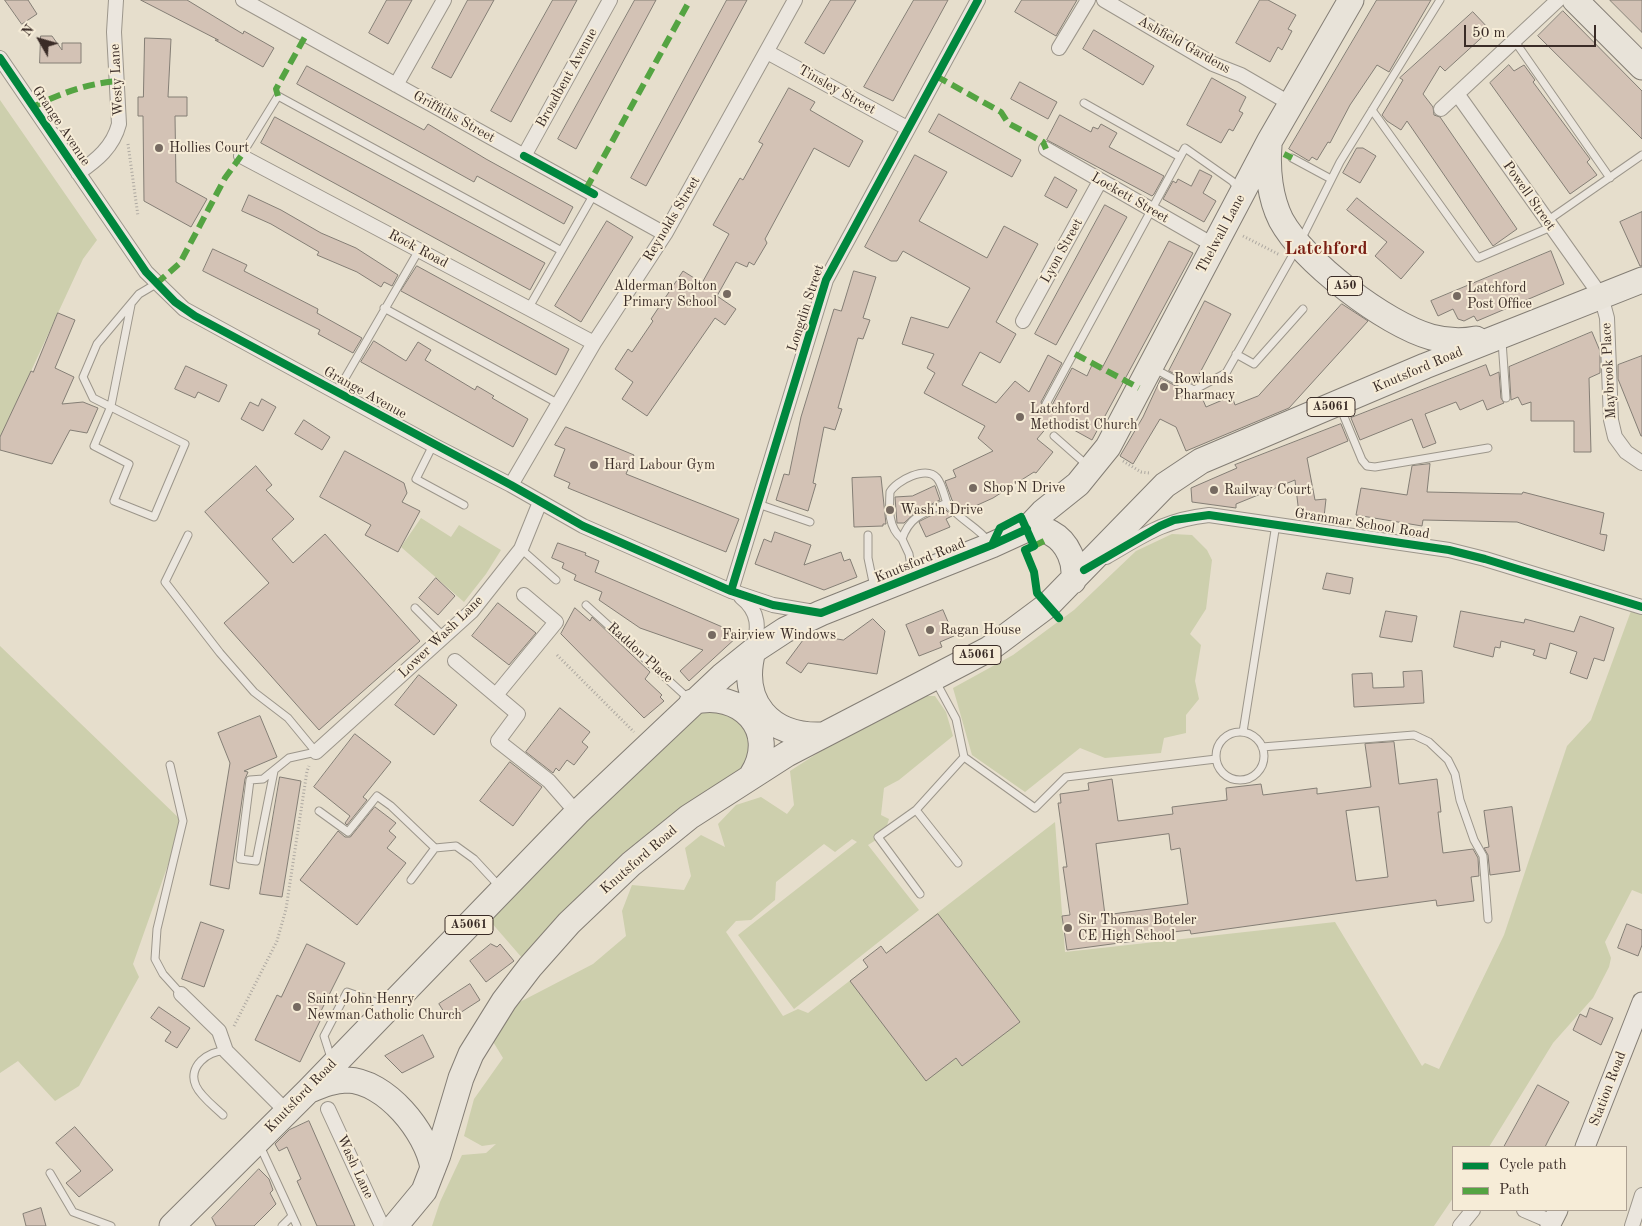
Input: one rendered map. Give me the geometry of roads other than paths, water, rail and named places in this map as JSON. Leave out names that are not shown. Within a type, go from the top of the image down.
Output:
[{"type":"highway","name":"Thelwall Lane","points":[[1092,469],[1108,447],[1269,142],[1351,0]]},
{"type":"highway","points":[[1575,0],[1642,67]]},
{"type":"highway","name":"Knutsford Road","points":[[1269,142],[1269,174],[1274,202],[1291,250],[1326,271],[1353,292],[1407,327],[1449,341],[1501,336]]},
{"type":"highway","name":"Knutsford Road","points":[[394,1226],[424,1191],[471,1054],[499,1009],[530,967],[569,923],[631,864],[689,817],[752,775],[822,734],[934,679],[989,649],[1048,606],[1165,485],[1201,461],[1501,336],[1642,280]]},
{"type":"highway","name":"Knutsford Road","points":[[177,1223],[286,1111],[308,1091],[576,813],[692,702],[753,651],[786,630],[821,613],[992,545],[1027,529],[1092,469]]},
{"type":"highway","points":[[1027,529],[1052,533],[1070,552],[1078,576]]},
{"type":"highway","name":"A5061","points":[[753,651],[750,664],[750,690],[758,709],[778,726],[792,732],[807,735],[822,734]]},
{"type":"highway","points":[[692,702],[704,700],[727,702],[738,706],[755,722],[761,731],[763,743],[762,756],[752,775]]},
{"type":"highway","name":"A5061","points":[[308,1091],[326,1084],[348,1080],[361,1082],[384,1094],[419,1132],[430,1152],[433,1168]]},
{"type":"main road","name":"Station Road","points":[[1585,1146],[1642,1002]]},
{"type":"main road","points":[[412,1226],[424,1191]]},
{"type":"street","name":"Westy Lane","points":[[78,173],[105,151],[116,134],[119,124],[114,32],[116,0]]},
{"type":"street","name":"Griffiths Street","points":[[243,0],[258,4],[396,85],[665,234]]},
{"type":"street","points":[[396,85],[444,0]]},
{"type":"street","name":"Broadbent Avenue","points":[[524,156],[610,0]]},
{"type":"street","name":"Reynolds Street","points":[[511,485],[594,343],[665,234],[795,0]]},
{"type":"street","name":"Longdin Street","points":[[731,591],[826,280],[906,128],[978,0]]},
{"type":"street","points":[[1059,48],[1088,0]]},
{"type":"street","name":"Ashfield Gardens","points":[[1104,0],[1213,64],[1241,75],[1291,104]]},
{"type":"street","points":[[1440,109],[1458,95],[1558,0]]},
{"type":"street","name":"Tinsley Street","points":[[767,52],[906,128]]},
{"type":"street","name":"Grange Avenue","points":[[0,58],[156,284],[175,302],[195,316],[597,533],[731,591],[772,605],[821,613]]},
{"type":"street","name":"Powell Street","points":[[1458,95],[1601,296]]},
{"type":"street","name":"Lockett Street","points":[[1046,149],[1215,246]]},
{"type":"street","name":"Rock Road","points":[[241,156],[594,343]]},
{"type":"street","name":"Lyon Street","points":[[1023,321],[1100,181]]},
{"type":"street","name":"Maybrook Place","points":[[1601,296],[1607,318],[1611,420],[1615,437],[1626,452],[1642,463]]},
{"type":"street","name":"Lower Wash Lane","points":[[316,752],[472,612],[521,548],[540,502]]},
{"type":"street","name":"Grammar School Road","points":[[1078,576],[1160,526],[1174,520],[1209,515],[1449,550],[1485,559],[1642,607]]},
{"type":"street","name":"Grange Avenue","points":[[731,591],[747,602],[756,614],[758,631],[753,651]]},
{"type":"street","points":[[496,695],[556,622],[524,595]]},
{"type":"street","points":[[455,661],[518,714],[498,740],[549,781],[576,813]]},
{"type":"street","points":[[180,994],[219,1031],[226,1051],[286,1111]]},
{"type":"street","name":"Wash Lane","points":[[328,1109],[382,1226]]},
{"type":"street","points":[[1632,1226],[1642,1195]]},
{"type":"street","points":[[1460,1226],[1472,1211]]},
{"type":"street","points":[[1527,1211],[1553,1219]]},
{"type":"lane","points":[[1150,367],[1194,390],[1226,373],[1331,179],[1440,0]]},
{"type":"lane","points":[[1514,40],[1610,178]]},
{"type":"lane","points":[[241,156],[278,96],[560,250]]},
{"type":"lane","points":[[1084,103],[1180,157]]},
{"type":"lane","points":[[1372,110],[1478,258],[1548,224],[1642,155]]},
{"type":"lane","points":[[1046,404],[1185,148],[1232,181],[1242,193]]},
{"type":"lane","points":[[1292,158],[1331,179]]},
{"type":"lane","points":[[528,309],[560,250],[594,194]]},
{"type":"lane","points":[[337,392],[419,250]]},
{"type":"lane","points":[[130,305],[111,406],[94,446],[129,464],[114,501],[154,518],[185,444],[111,406],[93,398],[83,377],[97,344],[139,294],[156,284]]},
{"type":"lane","points":[[384,308],[559,404]]},
{"type":"lane","points":[[1236,354],[1254,364],[1303,309]]},
{"type":"lane","points":[[1501,336],[1506,398]]},
{"type":"lane","points":[[1339,404],[1362,460],[1367,466],[1375,467],[1488,448]]},
{"type":"lane","points":[[1054,436],[1092,469]]},
{"type":"lane","points":[[433,445],[416,479],[464,505]]},
{"type":"lane","points":[[912,577],[909,554],[902,538],[894,532],[891,524],[890,492],[896,484],[920,474],[934,475],[938,478],[947,503],[955,515],[983,534],[992,545]]},
{"type":"lane","points":[[902,538],[906,525],[917,516],[947,503]]},
{"type":"lane","points":[[758,504],[810,522]]},
{"type":"lane","points":[[1243,732],[1276,524]]},
{"type":"lane","points":[[188,535],[165,582],[220,653],[254,692],[288,718],[316,752],[289,758],[263,779],[250,780],[240,859],[256,861],[274,771]]},
{"type":"lane","points":[[868,535],[868,558],[875,592]]},
{"type":"lane","points":[[521,548],[556,580]]},
{"type":"lane","name":"Raddon Place","points":[[586,606],[692,702]]},
{"type":"lane","points":[[415,608],[444,637]]},
{"type":"lane","points":[[934,679],[956,719],[964,757],[1035,808],[1066,777],[1216,759]]},
{"type":"lane","points":[[1236,732],[1243,732],[1258,740],[1262,747],[1263,763],[1259,771],[1246,780],[1238,780],[1223,774],[1216,759],[1216,752],[1223,739],[1236,732]]},
{"type":"lane","points":[[1262,747],[1414,735],[1430,742],[1448,760],[1455,774],[1460,800],[1474,840],[1483,856],[1488,919]]},
{"type":"lane","points":[[920,894],[878,836],[916,810],[964,757]]},
{"type":"lane","points":[[170,765],[183,821],[157,929],[155,959],[180,994]]},
{"type":"lane","points":[[319,810],[348,832],[377,796],[391,806],[435,848]]},
{"type":"lane","points":[[916,810],[958,863]]},
{"type":"lane","points":[[411,880],[435,848],[456,846],[474,859],[502,891]]},
{"type":"lane","points":[[333,1063],[324,1036],[347,992],[389,1007]]},
{"type":"lane","points":[[223,1115],[196,1087],[195,1075],[204,1058],[217,1051],[226,1051]]},
{"type":"lane","points":[[258,1141],[297,1226]]},
{"type":"lane","points":[[50,1173],[72,1212],[111,1226]]},
{"type":"lane","points":[[282,1226],[292,1216]]},
{"type":"place","name":"Hollies Court","points":[[159,148]]},
{"type":"place","name":"Alderman Bolton Primary School","points":[[727,294]]},
{"type":"place","name":"Latchford Post Office","points":[[1457,296]]},
{"type":"place","name":"Rowlands Pharmacy","points":[[1164,387]]},
{"type":"place","name":"Latchford Methodist Church","points":[[1020,417]]},
{"type":"place","name":"Hard Labour Gym","points":[[594,465]]},
{"type":"place","name":"Shop'N Drive","points":[[973,488]]},
{"type":"place","name":"Railway Court","points":[[1214,490]]},
{"type":"place","name":"Wash'n Drive","points":[[890,510]]},
{"type":"place","name":"Ragan House","points":[[930,630]]},
{"type":"place","name":"Fairview Windows","points":[[712,635]]},
{"type":"place","name":"Sir Thomas Boteler CE High School","points":[[1068,928]]},
{"type":"place","name":"Saint John Henry Newman Catholic Church","points":[[297,1007]]},
{"type":"district","name":"Latchford","points":[[1326,249]]}]
